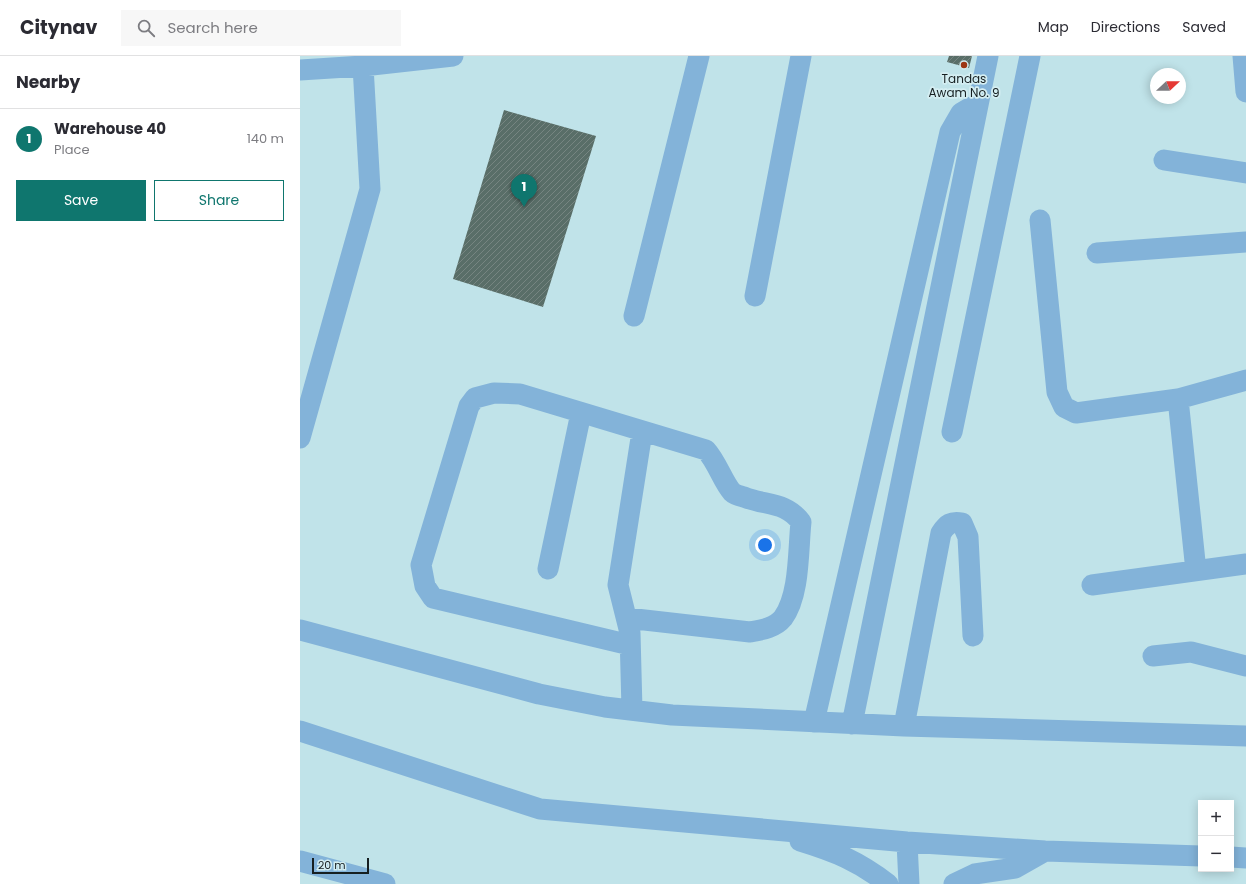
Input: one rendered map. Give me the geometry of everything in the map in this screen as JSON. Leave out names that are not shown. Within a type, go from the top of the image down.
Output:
[{"type":"street","points":[[300,70],[363,66],[453,56]]},
{"type":"street","points":[[634,316],[699,56]]},
{"type":"street","points":[[755,296],[801,56]]},
{"type":"street","points":[[852,724],[988,56]]},
{"type":"street","points":[[952,432],[1030,56]]},
{"type":"street","points":[[1243,56],[1246,92]]},
{"type":"street","points":[[300,438],[370,189],[363,66]]},
{"type":"street","points":[[814,722],[950,132],[961,113],[978,103]]},
{"type":"street","points":[[1164,160],[1246,173]]},
{"type":"street","points":[[1040,220],[1057,392],[1064,407],[1076,413],[1178,399],[1246,380]]},
{"type":"street","points":[[1097,253],[1246,242]]},
{"type":"street","points":[[627,618],[750,632],[768,628],[782,618],[793,595],[800,522],[787,508],[754,501],[733,493],[714,458],[706,450],[642,432],[520,394],[494,393],[475,398],[469,406],[421,565],[425,586],[433,598],[630,645]]},
{"type":"street","points":[[1178,399],[1196,571]]},
{"type":"street","points":[[548,569],[581,413]]},
{"type":"street","points":[[632,710],[630,645],[627,618],[618,585],[642,432]]},
{"type":"street","points":[[904,726],[941,533],[947,525],[954,522],[962,523],[968,537],[974,636]]},
{"type":"street","points":[[1092,585],[1246,564]]},
{"type":"street","points":[[300,630],[539,694],[632,710],[672,715],[904,726],[1246,736]]},
{"type":"street","points":[[1153,656],[1191,652],[1246,666]]},
{"type":"street","points":[[300,731],[540,809],[907,842],[1045,851],[1198,856]]},
{"type":"street","points":[[767,830],[846,857],[870,871],[888,884]]},
{"type":"street","points":[[907,842],[909,884]]},
{"type":"street","points":[[954,884],[974,874],[1016,868],[1045,851]]},
{"type":"street","points":[[1234,857],[1246,858]]},
{"type":"street","points":[[300,861],[384,884]]},
{"type":"shaded area","points":[[300,56],[1246,56],[1246,884],[300,884]]},
{"type":"building","name":"Tandas Awam No. 9","points":[[949,56],[972,56],[969,68],[947,62]]},
{"type":"building","points":[[504,110],[596,136],[543,307],[453,279]]},
{"type":"place","name":"Tandas Awam No. 9","points":[[964,65]]},
{"type":"place","name":"Warehouse 40","points":[[524,207]]}]
